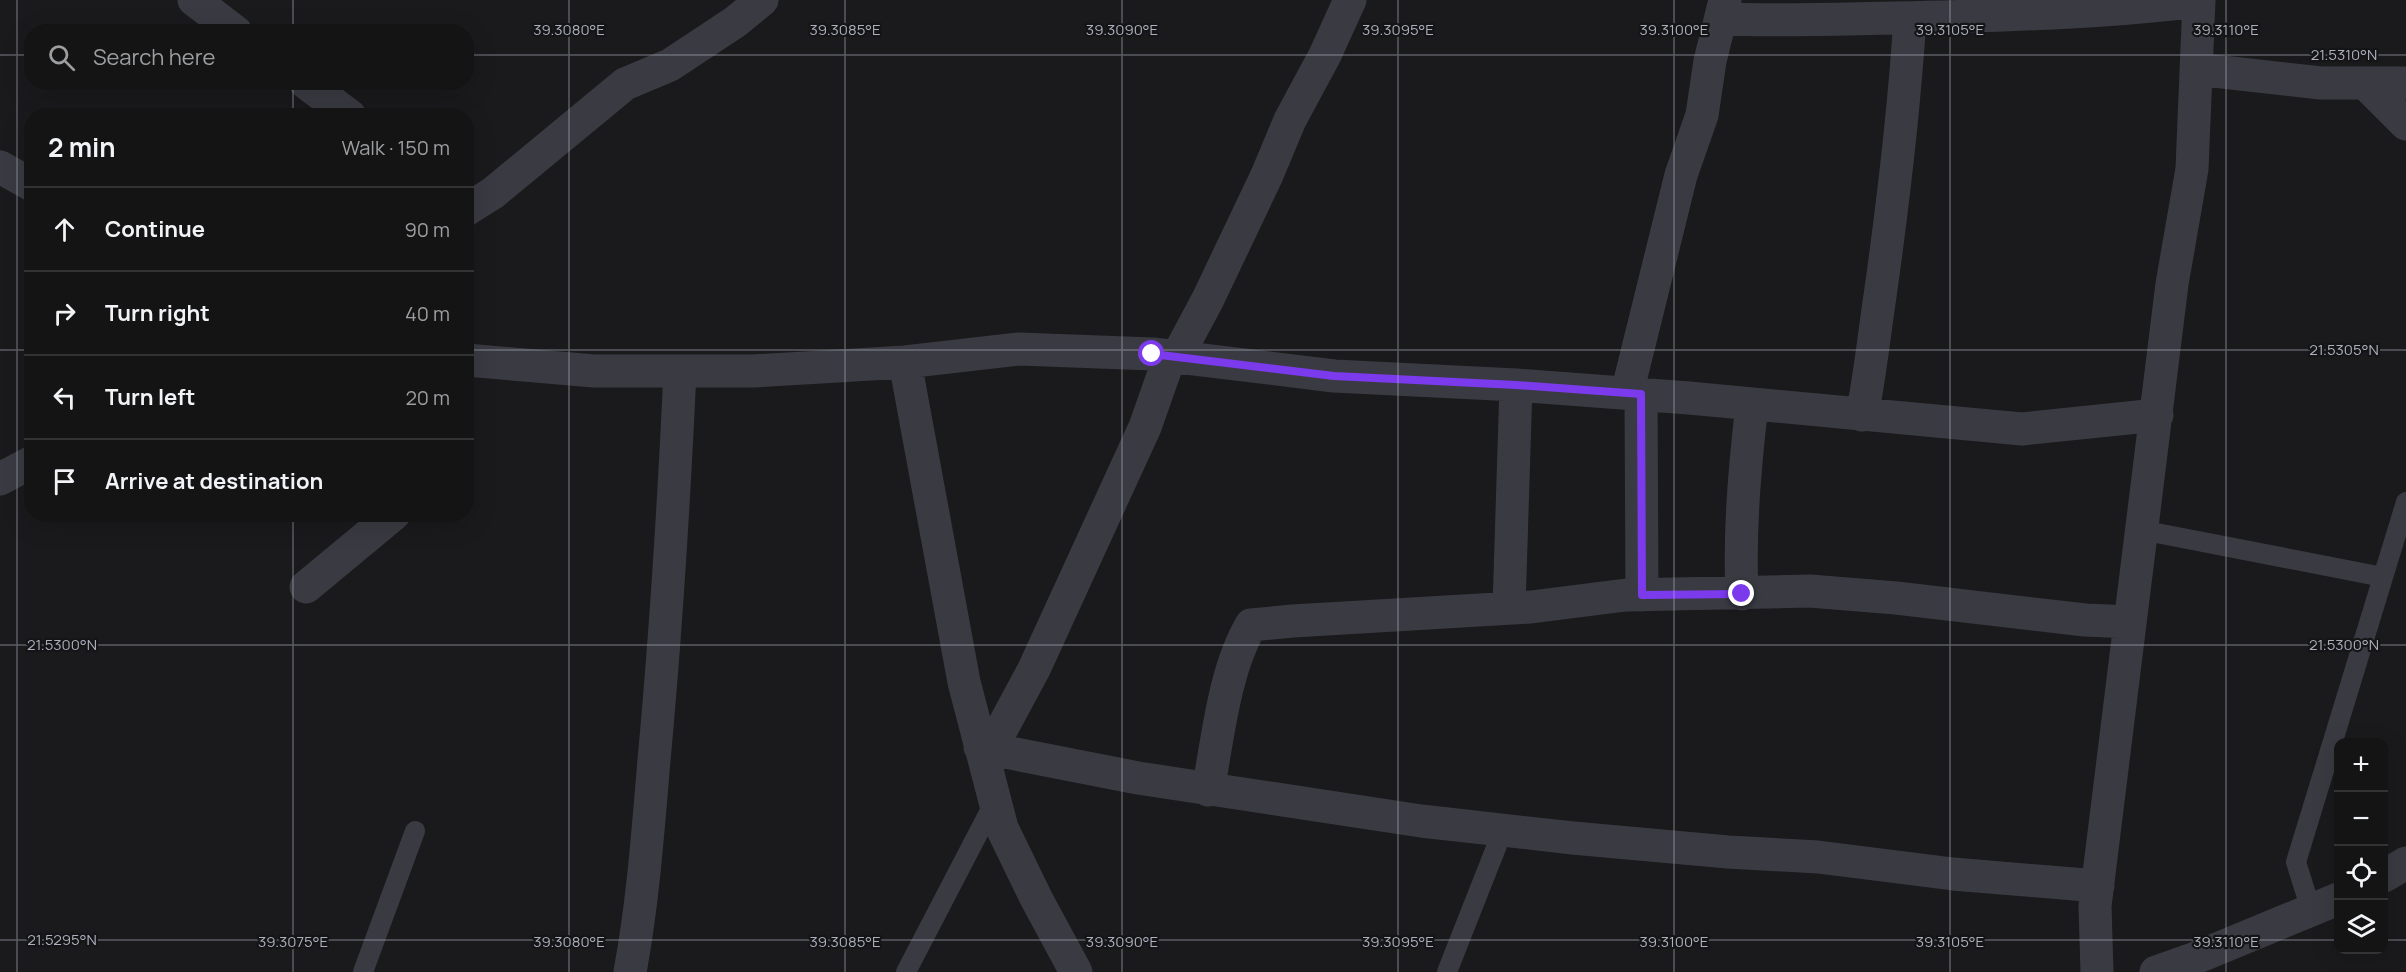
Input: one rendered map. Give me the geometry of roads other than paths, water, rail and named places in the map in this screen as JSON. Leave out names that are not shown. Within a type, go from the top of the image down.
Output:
[{"type":"street","points":[[194,0],[226,24]]},
{"type":"street","points":[[474,204],[493,194],[625,84],[670,65],[735,22],[762,0]]},
{"type":"street","points":[[986,748],[1034,669],[1145,427],[1174,356],[1223,268],[1290,120],[1325,55],[1350,0]]},
{"type":"street","points":[[1642,595],[1634,393],[1681,175],[1702,115],[1710,61],[1723,9],[1789,21],[2051,14],[2146,8],[2199,1],[2192,169],[2172,284],[2095,906],[2097,972]]},
{"type":"street","points":[[1862,415],[1890,227],[1906,83],[1910,18]]},
{"type":"street","points":[[2196,69],[2321,82],[2406,82]]},
{"type":"street","points":[[2365,82],[2406,124]]},
{"type":"street","points":[[316,90],[339,108]]},
{"type":"street","points":[[0,167],[24,180]]},
{"type":"street","points":[[474,361],[594,371],[753,371],[905,362],[1019,349],[1174,356],[1334,376],[1634,393],[2022,429],[2157,415]]},
{"type":"street","points":[[905,362],[964,682],[986,748],[1002,828],[1076,972]]},
{"type":"street","points":[[630,972],[638,929],[658,723],[674,516],[680,371]]},
{"type":"street","points":[[1509,608],[1516,385]]},
{"type":"street","points":[[1742,594],[1746,460],[1752,404]]},
{"type":"street","points":[[0,479],[24,466]]},
{"type":"street","points":[[306,587],[384,522]]},
{"type":"street","points":[[1208,789],[1227,695],[1241,642],[1251,626],[1293,621],[1509,608],[1642,595],[1810,591],[1896,598],[2074,619],[2130,622]]},
{"type":"street","points":[[986,748],[1127,776],[1421,821],[1728,852],[1818,857],[1953,874],[2098,886]]},
{"type":"street","points":[[2388,874],[2406,863]]},
{"type":"street","points":[[2156,972],[2325,905]]},
{"type":"lane","points":[[2325,905],[2296,861],[2406,502]]},
{"type":"lane","points":[[2141,530],[2383,577]]},
{"type":"lane","points":[[906,972],[995,801]]},
{"type":"lane","points":[[1447,972],[1503,830]]},
{"type":"lane","points":[[363,972],[415,831]]}]
